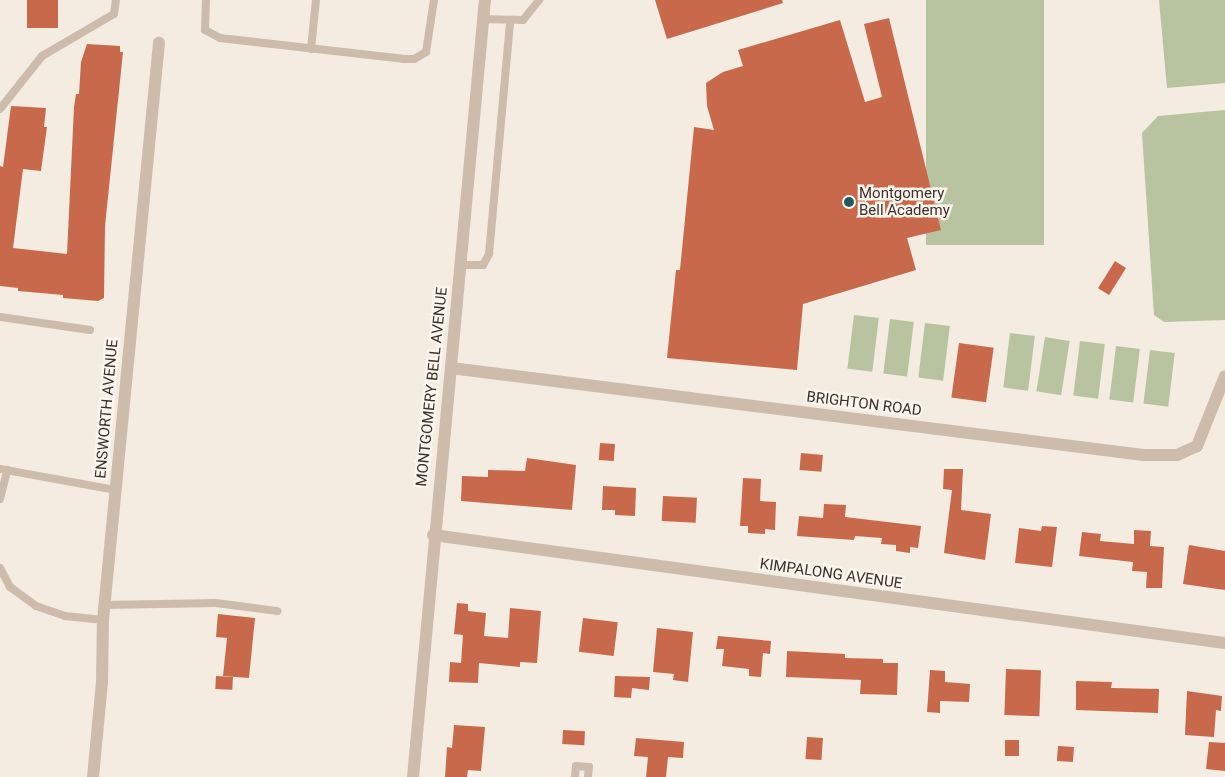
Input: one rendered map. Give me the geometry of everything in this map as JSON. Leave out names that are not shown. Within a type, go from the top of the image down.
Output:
[{"type":"street","name":"MONTGOMERY BELL AVENUE","points":[[413,777],[485,0]]},
{"type":"street","name":"ENSWORTH AVENUE","points":[[93,777],[102,682],[103,620],[159,43]]},
{"type":"street","name":"BRIGHTON ROAD","points":[[451,368],[1144,455],[1177,455],[1197,446],[1225,376]]},
{"type":"street","name":"KIMPALONG AVENUE","points":[[434,535],[1225,643]]},
{"type":"lane","points":[[0,109],[42,56],[114,14],[116,0]]},
{"type":"lane","points":[[206,0],[203,22],[212,35],[402,59],[421,56],[428,48],[434,0]]},
{"type":"lane","points":[[311,48],[316,0]]},
{"type":"lane","points":[[484,19],[510,22],[523,20],[539,0]]},
{"type":"lane","points":[[461,265],[483,265],[490,254],[510,22]]},
{"type":"lane","points":[[0,317],[90,330]]},
{"type":"lane","points":[[0,499],[4,469],[116,490]]},
{"type":"lane","points":[[0,568],[10,587],[36,606],[66,616],[103,620]]},
{"type":"lane","points":[[105,605],[216,603],[278,611]]},
{"type":"lane","points":[[575,777],[576,766],[589,767],[588,777]]},
{"type":"green space","points":[[926,0],[1044,0],[1044,245],[926,245]]},
{"type":"green space","points":[[1159,0],[1225,0],[1225,83],[1167,88]]},
{"type":"green space","points":[[1225,110],[1225,320],[1164,322],[1154,315],[1142,133],[1158,116]]},
{"type":"green space","points":[[854,315],[879,318],[872,372],[847,369]]},
{"type":"green space","points":[[890,319],[914,322],[907,377],[883,374]]},
{"type":"green space","points":[[925,323],[950,326],[943,381],[918,378]]},
{"type":"green space","points":[[1010,333],[1035,336],[1028,391],[1003,388]]},
{"type":"green space","points":[[1045,337],[1070,341],[1061,395],[1036,391]]},
{"type":"green space","points":[[1080,341],[1105,344],[1098,399],[1073,396]]},
{"type":"green space","points":[[1116,346],[1140,349],[1133,403],[1109,400]]},
{"type":"green space","points":[[1150,350],[1175,353],[1168,407],[1143,404]]},
{"type":"building","points":[[27,0],[58,0],[58,28],[27,28]]},
{"type":"building","points":[[655,0],[782,0],[783,3],[667,39]]},
{"type":"building","points":[[889,18],[941,230],[907,238],[916,270],[803,304],[797,370],[667,358],[676,270],[680,270],[694,127],[714,130],[707,106],[706,83],[723,72],[743,66],[738,50],[840,20],[865,102],[882,97],[864,24]]},
{"type":"building","points":[[87,44],[120,46],[120,52],[123,52],[105,226],[104,298],[98,301],[63,298],[63,295],[18,291],[18,288],[0,286],[0,166],[3,167],[11,106],[46,108],[44,127],[47,127],[41,171],[23,169],[13,248],[67,254],[74,107],[76,94],[79,94],[81,62]]},
{"type":"building","points":[[1115,261],[1126,268],[1109,295],[1098,288]]},
{"type":"building","points":[[959,343],[994,348],[986,402],[951,397]]},
{"type":"building","points":[[600,443],[615,444],[614,461],[599,460]]},
{"type":"building","points":[[801,453],[823,455],[821,472],[800,470]]},
{"type":"building","points":[[527,458],[576,465],[572,510],[461,501],[462,476],[488,477],[488,470],[525,471]]},
{"type":"building","points":[[944,469],[963,469],[961,510],[991,514],[985,560],[944,553],[952,490],[943,489]]},
{"type":"building","points":[[743,478],[761,479],[760,501],[776,502],[775,530],[765,529],[765,534],[748,533],[748,526],[740,526]]},
{"type":"building","points":[[603,486],[636,488],[635,516],[615,515],[615,510],[602,510]]},
{"type":"building","points":[[663,496],[697,498],[696,523],[662,521]]},
{"type":"building","points":[[824,504],[846,505],[845,517],[921,526],[918,548],[910,547],[910,553],[896,551],[896,545],[881,544],[882,538],[855,536],[854,540],[797,536],[799,516],[823,518]]},
{"type":"building","points":[[1042,526],[1057,527],[1052,567],[1015,563],[1019,528],[1041,531]]},
{"type":"building","points":[[1134,530],[1151,531],[1150,546],[1164,547],[1162,588],[1146,588],[1147,572],[1132,571],[1133,562],[1079,556],[1082,532],[1101,534],[1100,541],[1134,544]]},
{"type":"building","points":[[1189,545],[1225,551],[1225,590],[1183,584]]},
{"type":"building","points":[[457,603],[468,604],[468,611],[486,613],[484,636],[508,638],[510,608],[541,611],[537,663],[520,662],[520,667],[479,663],[478,683],[449,682],[450,662],[461,663],[463,635],[454,634]]},
{"type":"building","points":[[218,614],[255,618],[249,678],[223,676],[227,638],[216,637]]},
{"type":"building","points":[[583,618],[618,622],[614,656],[579,652]]},
{"type":"building","points":[[657,628],[693,632],[688,682],[673,680],[674,674],[653,672]]},
{"type":"building","points":[[718,636],[771,641],[770,654],[763,653],[761,677],[749,676],[749,669],[722,666],[724,649],[716,649]]},
{"type":"building","points":[[787,651],[845,654],[845,658],[883,659],[883,663],[898,663],[897,695],[860,694],[861,680],[786,677]]},
{"type":"building","points":[[1006,669],[1041,670],[1039,716],[1004,715]]},
{"type":"building","points":[[930,670],[945,671],[945,682],[970,684],[969,702],[940,701],[940,713],[927,712]]},
{"type":"building","points":[[216,676],[233,677],[232,690],[215,689]]},
{"type":"building","points":[[615,676],[650,677],[649,690],[632,688],[631,698],[614,697]]},
{"type":"building","points":[[1076,681],[1112,682],[1111,688],[1159,689],[1158,713],[1076,710]]},
{"type":"building","points":[[1187,691],[1222,696],[1221,711],[1216,710],[1214,737],[1185,735]]},
{"type":"building","points":[[454,725],[485,727],[481,771],[468,770],[467,777],[445,777],[447,747],[452,748]]},
{"type":"building","points":[[563,730],[585,731],[584,745],[562,744]]},
{"type":"building","points":[[807,737],[823,738],[821,760],[805,759]]},
{"type":"building","points":[[636,738],[684,742],[683,758],[668,757],[666,777],[646,777],[648,757],[634,756]]},
{"type":"building","points":[[1005,740],[1019,740],[1019,756],[1005,756]]},
{"type":"building","points":[[1209,742],[1225,743],[1225,771],[1206,769]]},
{"type":"building","points":[[1058,746],[1074,747],[1073,762],[1057,761]]},
{"type":"place","name":"Montgomery Bell Academy","points":[[849,202]]}]
